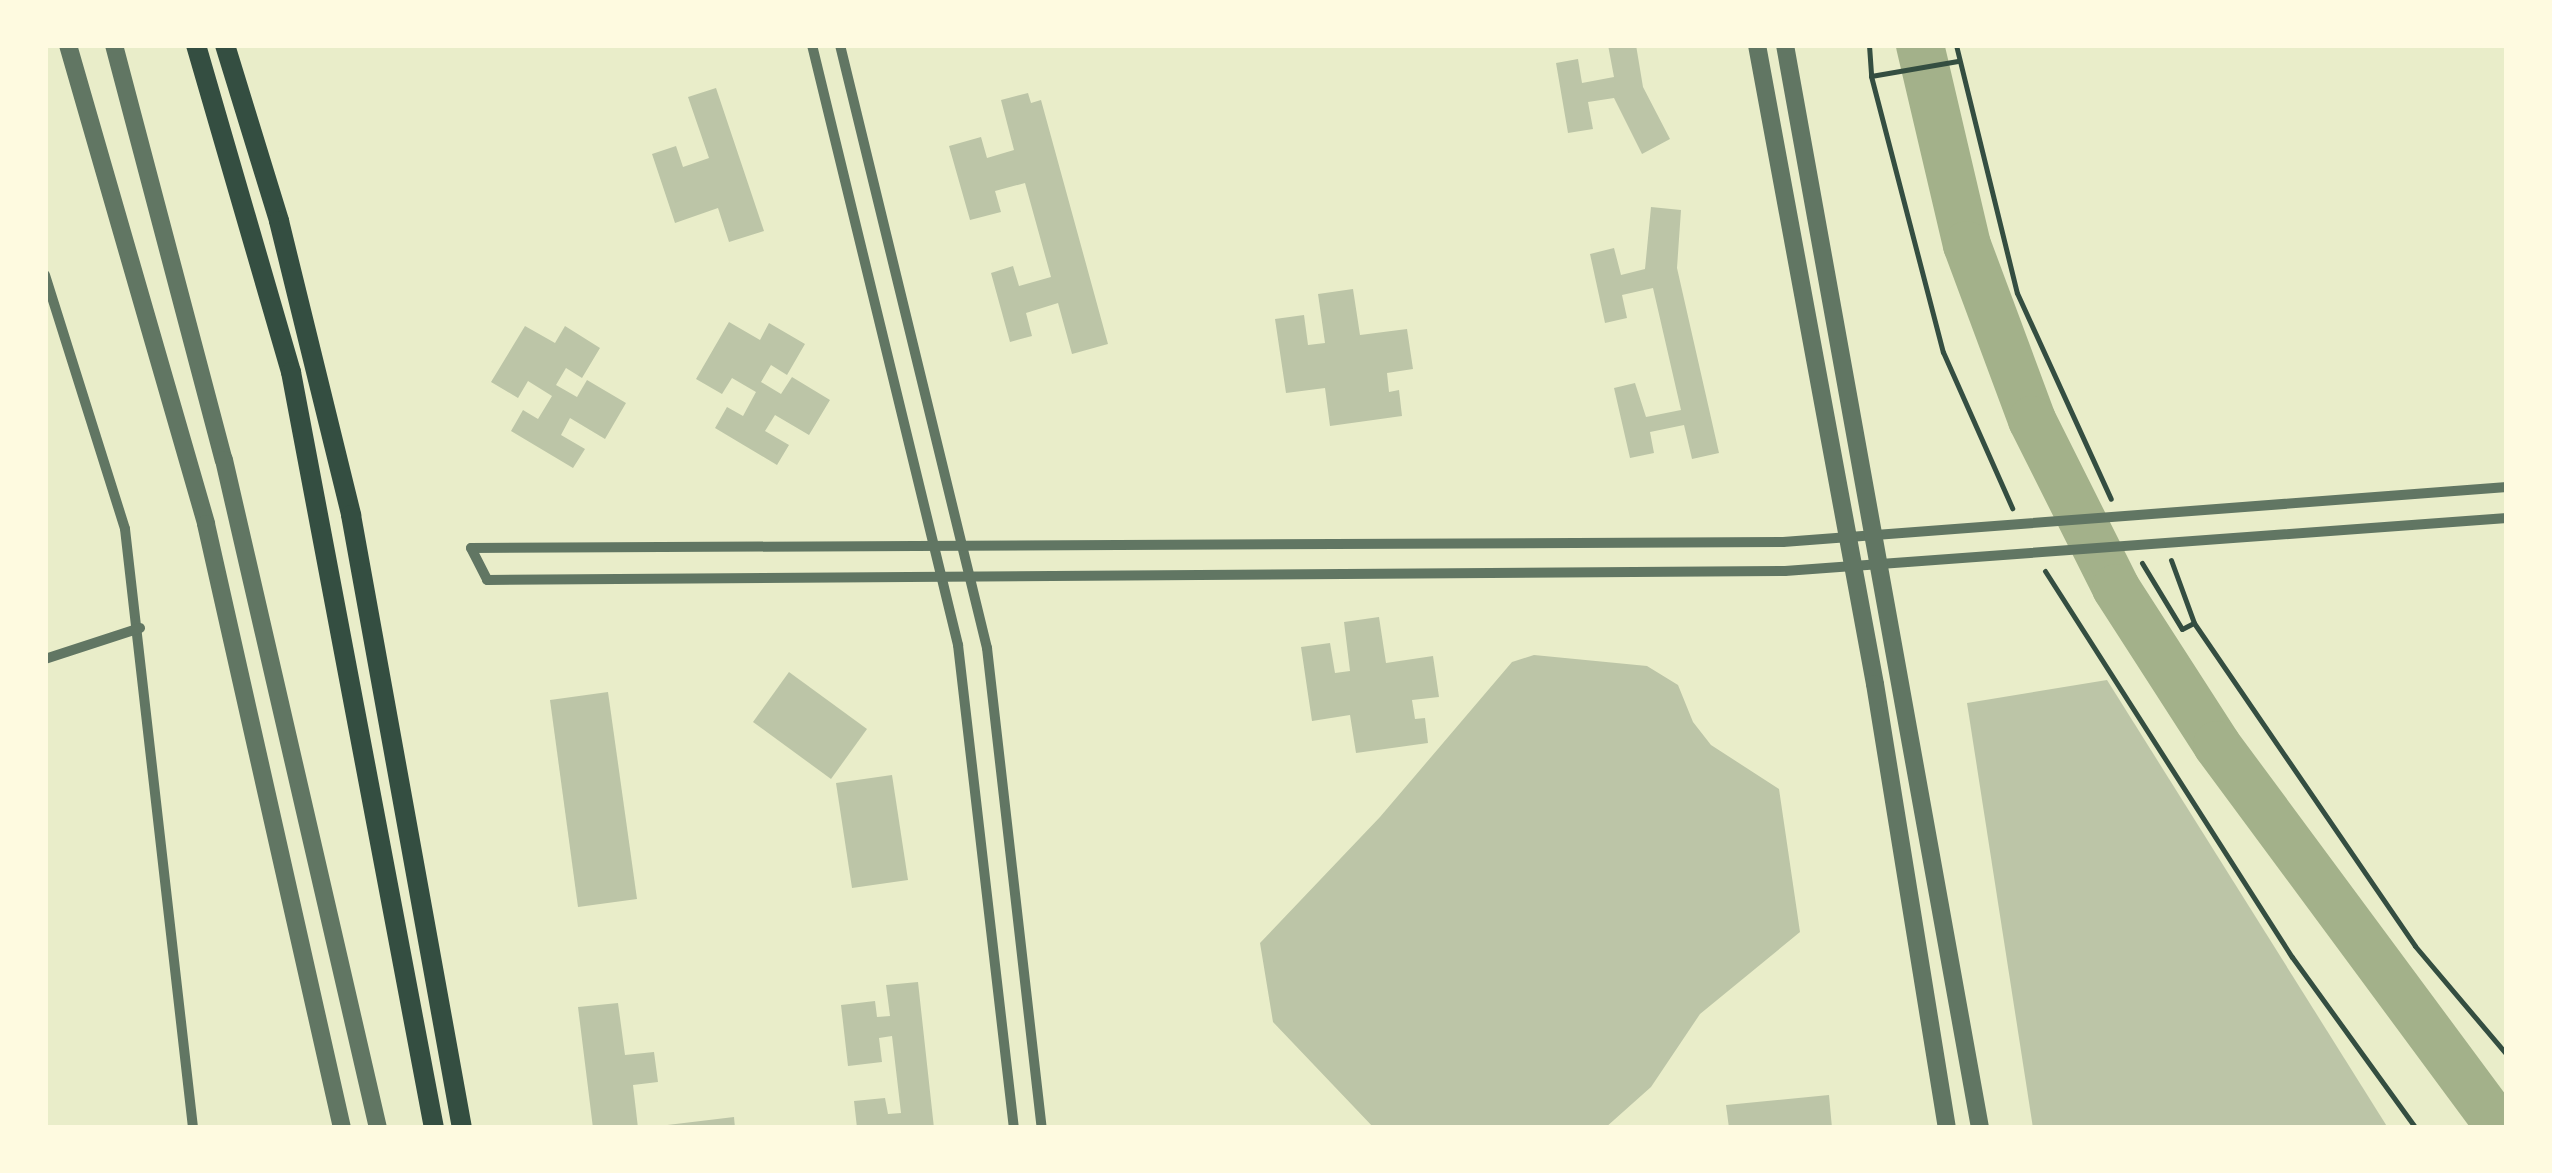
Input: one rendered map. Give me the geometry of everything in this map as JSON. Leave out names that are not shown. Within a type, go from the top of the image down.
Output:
[{"type":"main road","points":[[196,45],[291,372],[434,1128]]},
{"type":"main road","points":[[224,45],[280,221],[351,515],[462,1128]]},
{"type":"street","points":[[68,45],[201,505],[342,1128]]},
{"type":"street","points":[[114,45],[229,480],[378,1128]]},
{"type":"street","points":[[812,45],[958,645],[1014,1128]]},
{"type":"street","points":[[840,45],[987,648],[1042,1128]]},
{"type":"street","points":[[1757,45],[1848,538],[1947,1128]]},
{"type":"street","points":[[1785,45],[1877,536],[1980,1128]]},
{"type":"street","points":[[45,275],[125,529],[140,628],[192,1128]]},
{"type":"street","points":[[2507,487],[1848,538],[471,548],[487,580],[1853,567],[2027,558],[2507,518]]},
{"type":"street","points":[[45,659],[140,628]]},
{"type":"path","points":[[1869,45],[1871,76],[1942,352],[2000,485]]},
{"type":"path","points":[[1956,45],[2017,293],[2121,516]]},
{"type":"path","points":[[1871,76],[1958,62]]},
{"type":"path","points":[[2165,546],[2194,623],[2415,946],[2507,1055]]},
{"type":"path","points":[[2137,548],[2182,629],[2194,623]]},
{"type":"path","points":[[2057,594],[2292,957],[2416,1128]]},
{"type":"building","points":[[1608,45],[1636,45],[1643,87],[1670,139],[1642,154],[1614,98],[1588,102],[1593,129],[1568,133],[1556,63],[1578,59],[1582,83],[1614,77]]},
{"type":"building","points":[[716,88],[764,231],[729,242],[718,208],[675,223],[652,154],[676,146],[683,167],[709,158],[688,97]]},
{"type":"building","points":[[1028,93],[1031,103],[1041,100],[1108,344],[1072,354],[1058,303],[1026,313],[1032,336],[1010,342],[991,273],[1013,266],[1019,286],[1051,277],[1025,183],[995,191],[1001,212],[970,220],[949,146],[981,137],[987,158],[1014,150],[1001,100]]},
{"type":"building","points":[[1651,207],[1681,210],[1677,268],[1719,453],[1692,459],[1684,425],[1650,432],[1654,453],[1630,458],[1614,388],[1635,383],[1646,417],[1681,410],[1653,288],[1622,295],[1627,318],[1605,323],[1590,254],[1614,248],[1621,275],[1645,269]]},
{"type":"building","points":[[1353,289],[1360,335],[1407,329],[1413,369],[1387,373],[1389,392],[1399,390],[1402,416],[1330,426],[1325,388],[1286,393],[1275,319],[1304,315],[1308,345],[1325,343],[1318,294]]},
{"type":"building","points":[[729,322],[760,340],[769,323],[805,344],[787,375],[771,365],[761,382],[781,394],[792,377],[830,400],[809,435],[775,415],[765,431],[789,445],[777,465],[715,428],[727,407],[743,416],[756,392],[732,378],[722,394],[696,379]]},
{"type":"building","points":[[525,326],[555,343],[565,326],[600,348],[582,378],[566,368],[556,385],[577,397],[587,380],[626,403],[605,439],[570,418],[561,435],[585,449],[573,468],[511,431],[523,410],[538,419],[552,396],[528,381],[518,398],[491,382]]},
{"type":"building","points":[[1379,617],[1386,663],[1433,656],[1439,697],[1412,700],[1415,719],[1425,718],[1428,743],[1356,753],[1350,715],[1312,721],[1301,647],[1330,643],[1335,673],[1350,671],[1344,622]]},
{"type":"building","points":[[1534,655],[1647,666],[1678,685],[1693,722],[1711,745],[1779,789],[1800,932],[1700,1014],[1651,1087],[1605,1128],[1374,1128],[1273,1022],[1260,943],[1380,817],[1512,662]]},
{"type":"building","points":[[789,672],[867,729],[831,779],[753,722]]},
{"type":"building","points":[[2107,680],[2388,1128],[2033,1128],[1967,703]]},
{"type":"building","points":[[608,692],[637,899],[578,907],[550,700]]},
{"type":"building","points":[[892,775],[908,880],[852,888],[836,783]]},
{"type":"building","points":[[918,982],[934,1128],[857,1128],[854,1101],[885,1098],[888,1114],[901,1113],[892,1036],[879,1038],[882,1062],[848,1066],[841,1005],[875,1001],[877,1017],[890,1016],[886,985]]},
{"type":"building","points":[[618,1003],[625,1055],[654,1052],[658,1082],[633,1085],[638,1128],[593,1128],[578,1007]]},
{"type":"building","points":[[1829,1095],[1832,1128],[1729,1128],[1726,1105]]},
{"type":"building","points":[[734,1117],[735,1128],[659,1128],[659,1126]]},
{"type":"waterway","points":[[1920,45],[1967,245],[2032,420],[2116,588],[2217,745],[2500,1128]]}]
